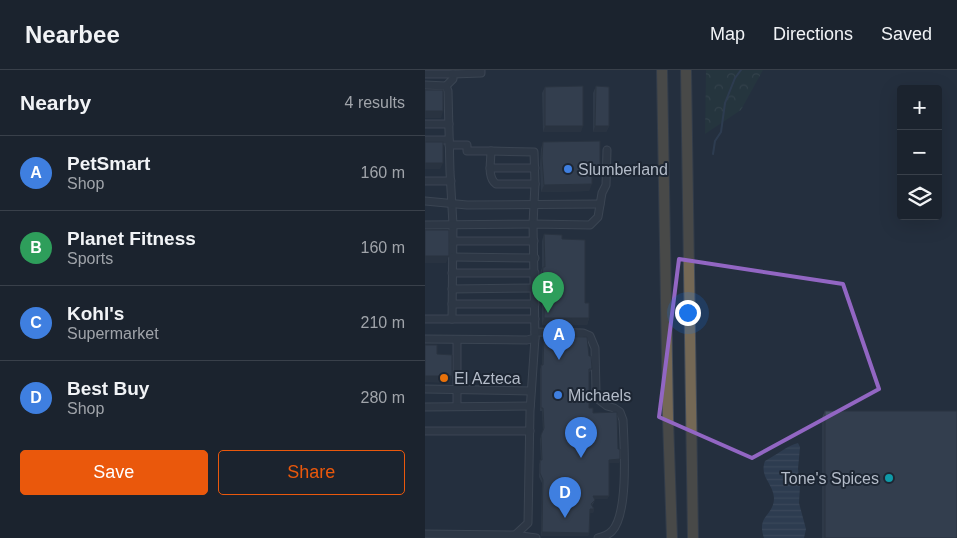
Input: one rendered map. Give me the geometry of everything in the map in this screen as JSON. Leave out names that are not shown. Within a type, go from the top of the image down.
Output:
[{"type":"highway","points":[[662,70],[671,538]]},
{"type":"highway","points":[[686,70],[693,538]]},
{"type":"street","points":[[425,74],[481,73],[481,70]]},
{"type":"street","points":[[425,86],[447,86],[453,79],[453,74]]},
{"type":"street","points":[[447,86],[453,225],[452,319]]},
{"type":"street","points":[[425,124],[449,124]]},
{"type":"street","points":[[425,140],[467,145],[467,151],[534,152],[535,335],[530,406],[528,523],[513,536]]},
{"type":"street","points":[[425,225],[590,225],[598,218],[601,193],[606,185],[607,150]]},
{"type":"street","points":[[491,151],[491,179],[496,184],[535,184]]},
{"type":"street","points":[[490,168],[535,168]]},
{"type":"street","points":[[425,181],[451,180]]},
{"type":"street","points":[[425,201],[451,203],[600,204]]},
{"type":"street","points":[[453,241],[534,241]]},
{"type":"street","points":[[453,257],[535,258]]},
{"type":"street","points":[[453,273],[535,273]]},
{"type":"street","points":[[452,288],[535,288]]},
{"type":"street","points":[[452,304],[535,304]]},
{"type":"street","points":[[425,319],[535,319]]},
{"type":"street","points":[[425,339],[527,340],[535,335],[583,333],[590,336],[595,348],[596,392],[599,400],[620,412],[623,420],[625,474],[621,509],[612,531],[598,538]]},
{"type":"street","points":[[457,340],[457,406]]},
{"type":"street","points":[[425,389],[531,391]]},
{"type":"street","points":[[425,407],[530,406]]},
{"type":"street","points":[[425,431],[530,431]]},
{"type":"street","points":[[425,534],[536,538]]},
{"type":"highlighted area","points":[[679,259],[843,284],[879,389],[752,458],[659,417]]},
{"type":"green space","points":[[706,70],[763,70],[741,110],[705,134]]},
{"type":"water","points":[[798,443],[800,447],[798,469],[799,503],[806,529],[804,538],[764,538],[762,525],[771,509],[774,498],[765,476],[765,461]]},
{"type":"building","points":[[583,86],[583,126],[545,126],[545,87]]},
{"type":"building","points":[[596,86],[609,87],[609,126],[595,126]]},
{"type":"building","points":[[425,90],[443,90],[443,111],[425,111]]},
{"type":"building","name":"Slumberland","points":[[600,141],[600,168],[592,168],[592,184],[544,185],[543,142]]},
{"type":"building","points":[[425,142],[443,142],[443,163],[425,163]]},
{"type":"building","points":[[425,230],[449,230],[449,256],[425,256]]},
{"type":"building","points":[[544,234],[562,235],[562,239],[585,240],[585,303],[589,303],[589,318],[544,318],[545,284],[542,284],[542,279],[543,267],[545,267]]},
{"type":"building","points":[[544,336],[587,337],[592,369],[589,369],[589,408],[593,408],[593,413],[617,412],[620,459],[609,460],[609,496],[593,496],[595,500],[591,504],[594,509],[590,509],[589,533],[542,532],[543,480],[540,473],[540,460],[542,460],[541,435],[544,428],[543,408],[541,408],[541,365],[543,365]]},
{"type":"building","points":[[425,345],[437,345],[437,354],[452,355],[452,376],[425,376]]},
{"type":"building","name":"Tone's Spices","points":[[825,411],[957,411],[957,538],[825,538]]},
{"type":"waterway","points":[[713,154],[715,141],[721,132],[725,103],[735,78],[741,70]]},
{"type":"place","name":"Slumberland","points":[[568,169]]},
{"type":"place","name":"Planet Fitness","points":[[548,313]]},
{"type":"place","name":"PetSmart","points":[[559,360]]},
{"type":"place","name":"El Azteca","points":[[444,378]]},
{"type":"place","name":"Michaels","points":[[558,395]]},
{"type":"place","name":"Kohl's","points":[[581,458]]},
{"type":"place","name":"Tone's Spices","points":[[889,478]]},
{"type":"place","name":"Best Buy","points":[[565,518]]}]
